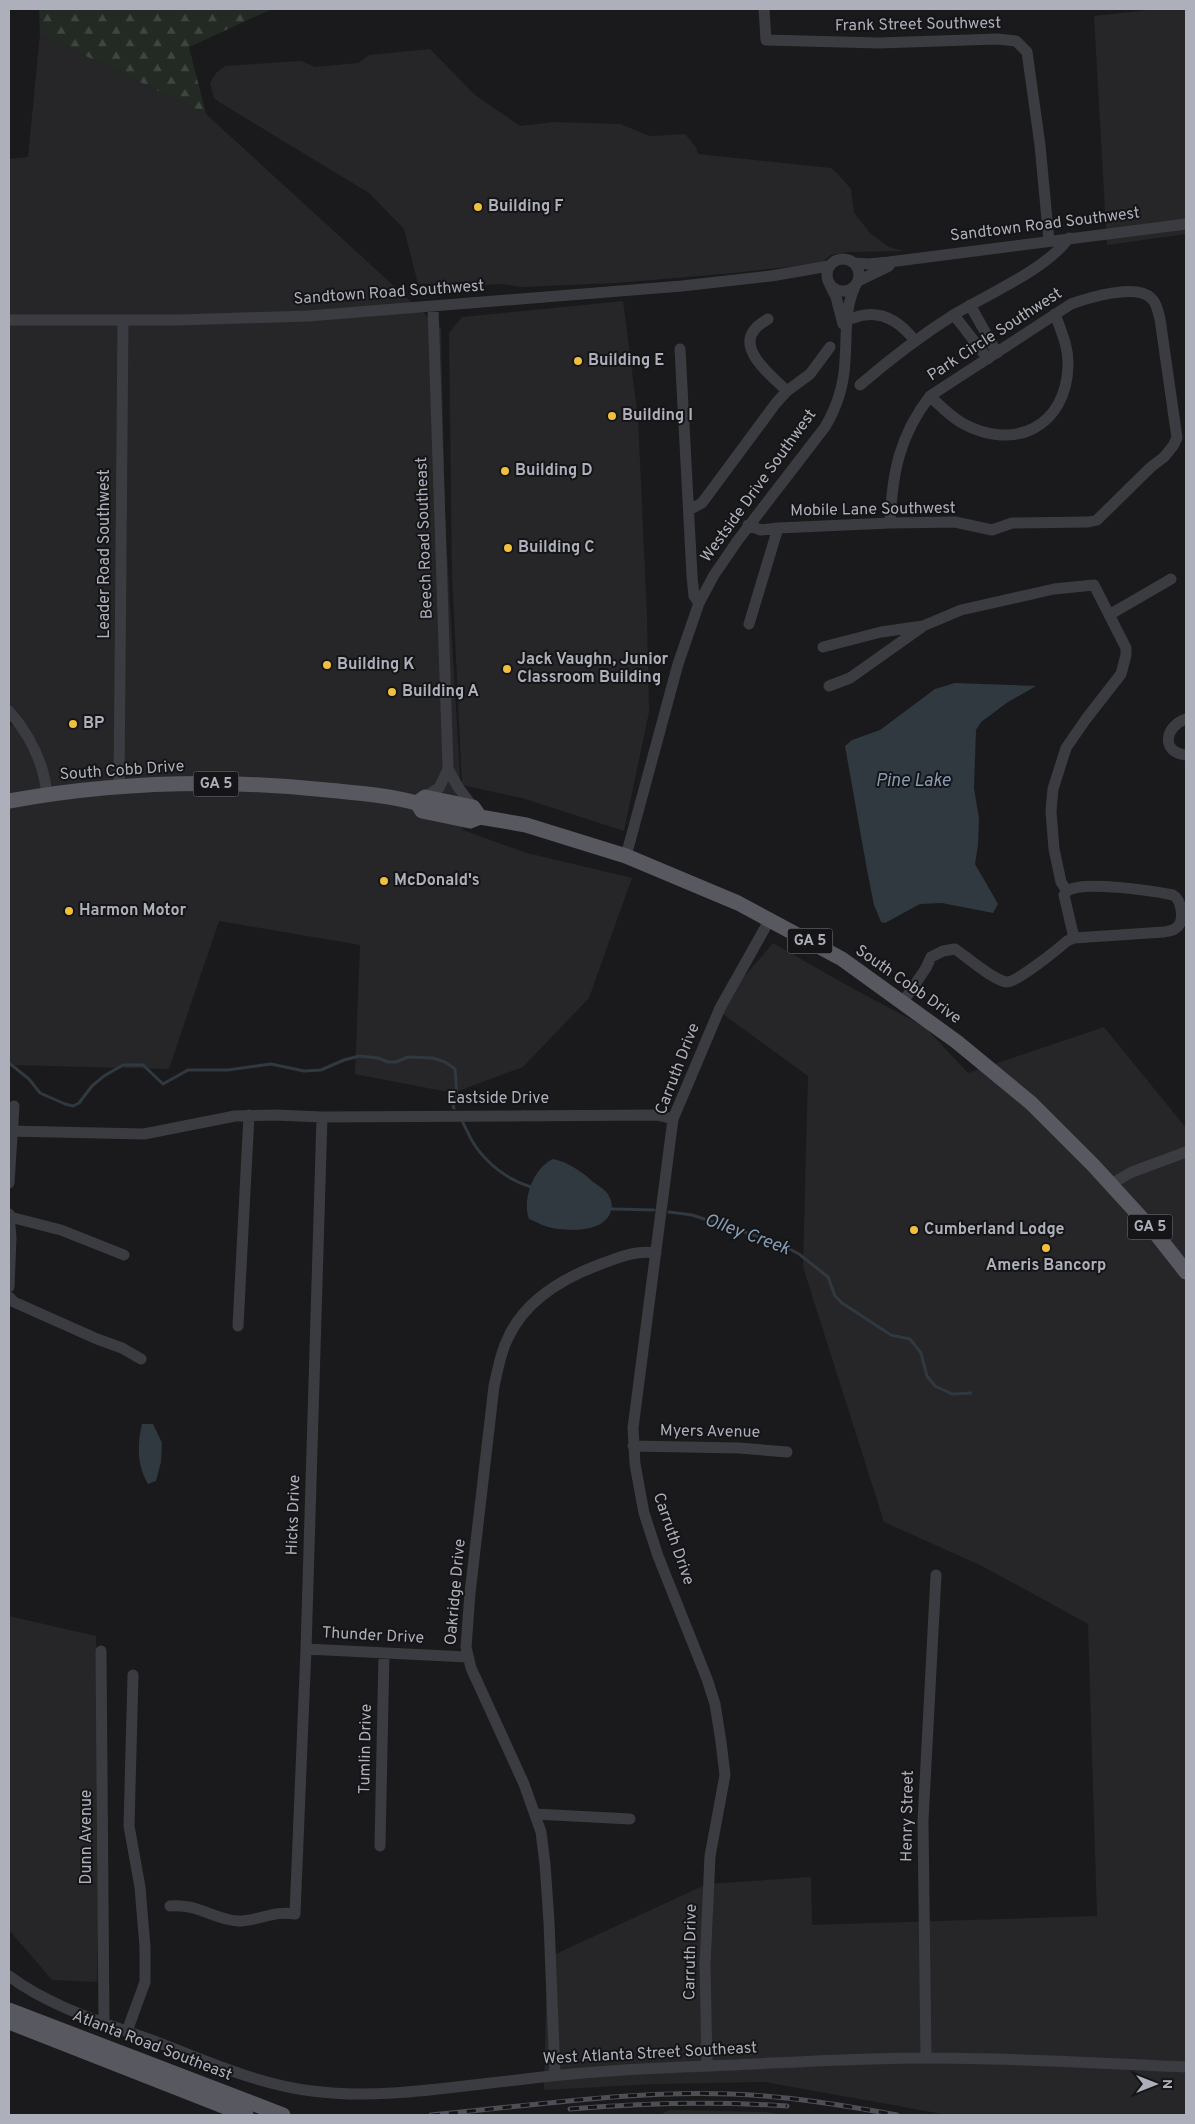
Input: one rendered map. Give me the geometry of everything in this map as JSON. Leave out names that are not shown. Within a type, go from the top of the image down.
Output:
[{"type":"main road","name":"South Cobb Drive","points":[[9,800],[119,788],[192,784],[261,784],[421,800],[422,811],[470,821],[477,812],[626,856],[710,890],[770,919],[842,959],[904,1002],[973,1054],[1028,1100],[1073,1143],[1157,1235],[1186,1272]]},
{"type":"main road","name":"Atlanta Road Southeast","points":[[9,2010],[282,2115]]},
{"type":"main road","name":"Atlanta Road Southeast","points":[[9,2022],[246,2115]]},
{"type":"street","name":"Frank Street Southwest","points":[[764,9],[766,40],[879,44],[997,39],[1016,41],[1028,52],[1041,153],[1048,241]]},
{"type":"street","name":"Sandtown Road Southwest","points":[[854,263],[868,264],[907,260],[1186,224]]},
{"type":"street","points":[[860,385],[915,342],[954,315],[1060,250],[1069,238]]},
{"type":"street","points":[[845,258],[854,263],[859,271],[856,283],[845,291],[839,291],[828,282],[829,266],[845,258]]},
{"type":"street","name":"Sandtown Road Southwest","points":[[856,283],[907,260]]},
{"type":"street","name":"Sandtown Road Southwest","points":[[9,320],[123,320],[308,316],[433,307],[771,276],[829,266]]},
{"type":"street","name":"Sandtown Road Southwest","points":[[771,276],[801,276],[828,282]]},
{"type":"street","name":"Westside Drive Southwest","points":[[828,282],[838,305],[845,333]]},
{"type":"street","name":"Westside Drive Southwest","points":[[626,856],[678,664],[700,602],[721,564],[748,525],[831,416],[844,376],[848,306],[856,283]]},
{"type":"street","name":"Park Circle Southwest","points":[[890,523],[894,480],[905,434],[916,413],[930,396],[1071,304],[1104,294],[1141,293],[1151,297]]},
{"type":"street","name":"Mobile Lane Southwest","points":[[748,525],[761,530],[890,523],[955,522],[992,530],[1012,523],[1078,523],[1097,520],[1151,467],[1164,457],[1173,446],[1176,438],[1160,320],[1157,306],[1151,297]]},
{"type":"street","points":[[970,305],[993,356]]},
{"type":"street","name":"Beech Road Southeast","points":[[433,307],[448,769],[458,787],[477,812]]},
{"type":"street","points":[[853,318],[870,314],[889,318],[906,330],[915,342]]},
{"type":"street","points":[[930,396],[952,417],[974,429],[986,432],[1016,434],[1040,426],[1054,412],[1060,401],[1067,378],[1067,353],[1055,314]]},
{"type":"street","points":[[954,315],[993,356]]},
{"type":"street","points":[[768,319],[752,333],[750,346],[758,361],[787,391]]},
{"type":"street","name":"Leader Road Southwest","points":[[119,788],[123,320]]},
{"type":"street","points":[[689,510],[702,504],[744,445],[787,391],[810,374],[830,347]]},
{"type":"street","points":[[680,348],[692,576],[694,596],[700,602]]},
{"type":"street","name":"Mobile Lane Southwest","points":[[749,624],[778,528]]},
{"type":"street","points":[[1109,615],[1171,579]]},
{"type":"street","points":[[829,686],[850,678],[924,626],[961,610],[1054,589],[1094,585],[1126,648],[1126,655],[1121,674],[1066,748],[1053,789],[1051,811],[1054,849],[1061,882],[1067,891]]},
{"type":"street","points":[[823,647],[880,632],[924,626]]},
{"type":"street","points":[[9,711],[27,737],[41,763],[45,775],[47,795]]},
{"type":"street","points":[[1186,719],[1173,726],[1168,738],[1169,745],[1174,751],[1186,755]]},
{"type":"street","points":[[421,800],[439,788],[448,769]]},
{"type":"street","points":[[904,1002],[931,957],[943,951],[955,949],[997,978],[1006,982],[1021,977],[1067,941],[1074,938],[1164,932],[1175,929],[1180,924],[1180,904],[1178,898],[1165,893],[1089,886],[1076,887],[1067,891],[1064,895],[1074,938]]},
{"type":"street","name":"Carruth Drive","points":[[707,2066],[705,1964],[710,1856],[725,1776],[722,1742],[715,1704],[707,1679],[658,1556],[644,1513],[633,1446],[635,1410],[673,1119],[720,1008],[770,919]]},
{"type":"street","points":[[9,1183],[14,1106]]},
{"type":"street","name":"Eastside Drive","points":[[11,1132],[144,1134],[184,1127],[220,1117],[249,1115],[322,1117],[658,1114],[673,1119]]},
{"type":"street","points":[[238,1326],[249,1115]]},
{"type":"street","name":"Hicks Drive","points":[[170,1906],[182,1904],[235,1920],[252,1920],[277,1913],[294,1914],[306,1649],[322,1117]]},
{"type":"street","points":[[1111,1184],[1132,1172],[1186,1152]]},
{"type":"street","points":[[9,1288],[9,1216],[61,1230],[124,1255]]},
{"type":"street","name":"Oakridge Drive","points":[[555,2075],[545,1864],[541,1832],[500,1730],[467,1658],[470,1593],[494,1386],[507,1339],[521,1316],[536,1300],[578,1272],[636,1252],[656,1253]]},
{"type":"street","points":[[9,1297],[14,1302],[97,1339],[122,1348],[141,1359]]},
{"type":"street","name":"Myers Avenue","points":[[633,1446],[739,1448],[787,1452]]},
{"type":"street","name":"Henry Street","points":[[926,2058],[923,1821],[936,1575]]},
{"type":"street","name":"Thunder Drive","points":[[306,1649],[467,1658]]},
{"type":"street","name":"Dunn Avenue","points":[[101,1651],[104,2022]]},
{"type":"street","name":"Tumlin Drive","points":[[380,1846],[384,1653]]},
{"type":"street","points":[[126,2031],[146,1982],[140,1887],[129,1826],[133,1675]]},
{"type":"street","points":[[535,1814],[630,1819]]},
{"type":"street","name":"West Atlanta Street Southeast","points":[[9,1976],[47,1999],[126,2031],[249,2076],[313,2092],[354,2094],[418,2091],[555,2075],[707,2066],[926,2058],[1186,2067]]},
{"type":"shaded area","points":[[1158,9],[1186,9],[1186,234],[1107,245],[1094,16]]},
{"type":"shaded area","points":[[40,34],[206,114],[441,329],[445,516],[463,830],[527,853],[632,878],[589,998],[523,1067],[453,1093],[355,1074],[360,945],[219,921],[169,1069],[9,1065],[9,726],[15,724],[9,714],[9,159],[28,157]]},
{"type":"shaded area","points":[[430,49],[475,95],[520,126],[554,122],[620,124],[650,136],[685,134],[696,147],[698,154],[831,168],[851,189],[854,213],[871,234],[889,247],[904,251],[850,252],[830,255],[822,263],[617,283],[522,287],[500,284],[457,287],[450,283],[418,284],[404,229],[369,193],[219,102],[214,98],[210,83],[216,73],[225,66],[301,61],[315,67],[358,63],[369,55]]},
{"type":"shaded area","points":[[623,301],[638,418],[647,617],[649,712],[624,831],[522,798],[462,785],[452,574],[449,333],[462,317]]},
{"type":"shaded area","points":[[773,943],[925,1027],[968,1073],[1104,1027],[1186,1128],[1186,2115],[948,2115],[765,2082],[655,2084],[544,2090],[547,1958],[707,1884],[811,1877],[812,1925],[1097,1916],[1088,1624],[982,1566],[884,1522],[803,1267],[808,1076],[716,1009]]},
{"type":"shaded area","points":[[9,1616],[96,1636],[100,1838],[97,1982],[52,1980],[9,1930]]},
{"type":"green space","points":[[39,9],[272,9],[189,47],[206,114],[40,34]]},
{"type":"green space","points":[[669,2110],[764,2112],[786,2115],[660,2115]]},
{"type":"water","name":"Pine Lake","points":[[955,683],[1036,686],[1008,702],[981,722],[976,730],[974,788],[979,819],[975,864],[998,904],[993,913],[942,903],[920,904],[885,923],[881,922],[874,905],[845,746],[852,740],[880,730],[935,689]]},
{"type":"water","points":[[553,1159],[574,1167],[607,1193],[610,1197],[612,1209],[608,1218],[603,1223],[589,1228],[565,1230],[551,1228],[529,1219],[527,1203],[531,1185],[540,1170]]},
{"type":"water","points":[[142,1424],[153,1424],[162,1443],[161,1462],[156,1481],[148,1484],[144,1477],[139,1455]]},
{"type":"waterway","name":"Olley Creek","points":[[9,1063],[29,1079],[40,1093],[73,1106],[79,1103],[92,1086],[104,1076],[123,1065],[143,1065],[163,1084],[188,1070],[228,1070],[271,1064],[304,1071],[321,1070],[359,1056],[378,1058],[388,1062],[396,1062],[408,1057],[433,1058],[445,1062],[455,1069],[457,1096],[454,1108]]},
{"type":"waterway","name":"Olley Creek","points":[[463,1123],[474,1144],[492,1165],[506,1176],[531,1187]]},
{"type":"waterway","name":"Olley Creek","points":[[612,1209],[654,1210]]},
{"type":"waterway","name":"Olley Creek","points":[[669,1212],[692,1215],[778,1243],[799,1254],[828,1277],[835,1296],[842,1303],[891,1335],[910,1339],[921,1353],[927,1376],[935,1386],[952,1394],[971,1393]]},
{"type":"railway","points":[[431,2115],[581,2100],[694,2093],[794,2099],[897,2115]]},
{"type":"railway","points":[[570,2109],[679,2103],[787,2106]]},
{"type":"place","name":"Building F","points":[[478,207]]},
{"type":"place","name":"Building E","points":[[578,361]]},
{"type":"place","name":"Building I","points":[[612,416]]},
{"type":"place","name":"Building D","points":[[505,471]]},
{"type":"place","name":"Building C","points":[[508,548]]},
{"type":"place","name":"Building K","points":[[327,665]]},
{"type":"place","name":"Jack Vaughn, Junior Classroom Building","points":[[507,669]]},
{"type":"place","name":"Building A","points":[[392,692]]},
{"type":"place","name":"BP","points":[[73,724]]},
{"type":"place","name":"McDonald's","points":[[384,881]]},
{"type":"place","name":"Harmon Motor","points":[[69,911]]},
{"type":"place","name":"Cumberland Lodge","points":[[914,1230]]},
{"type":"place","name":"Ameris Bancorp","points":[[1046,1248]]}]
